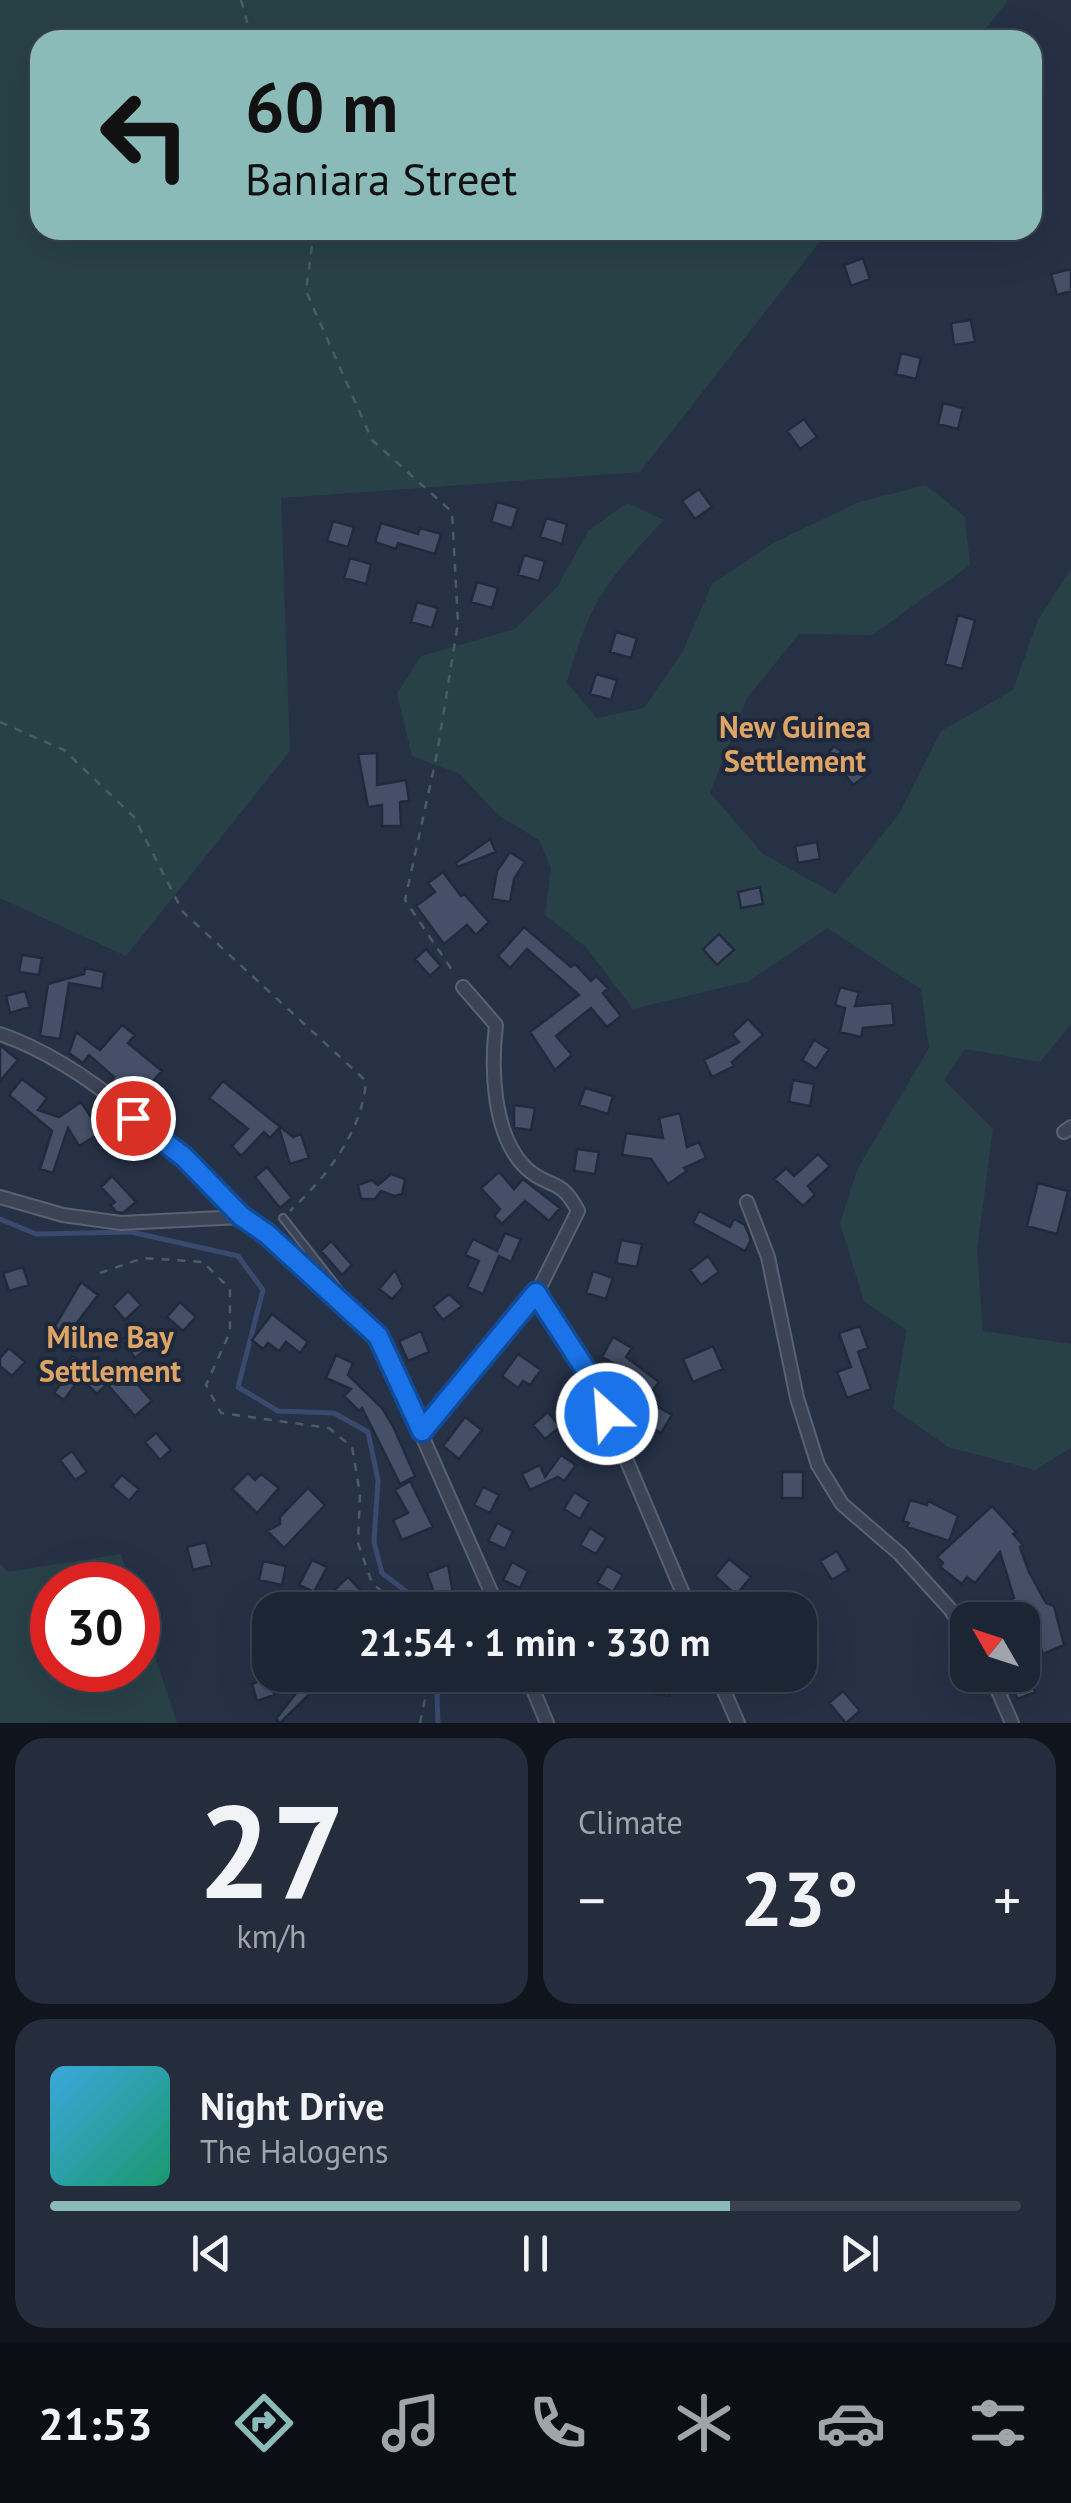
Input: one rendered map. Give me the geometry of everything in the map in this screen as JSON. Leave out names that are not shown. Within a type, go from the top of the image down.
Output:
[{"type":"street","points":[[422,1431],[536,1293],[578,1212],[567,1190],[526,1168],[506,1134],[492,1062],[496,1025],[464,987]]},
{"type":"street","points":[[0,1034],[56,1058],[184,1157],[241,1216],[267,1234],[378,1336],[491,1592]]},
{"type":"street","points":[[0,1198],[63,1215],[121,1223],[241,1216]]},
{"type":"street","points":[[746,1202],[768,1257],[797,1398],[818,1465],[842,1504],[900,1554],[950,1609]]},
{"type":"street","points":[[536,1293],[593,1381],[682,1592]]},
{"type":"street","points":[[533,1692],[547,1723]]},
{"type":"street","points":[[725,1692],[738,1723]]},
{"type":"street","points":[[998,1692],[1012,1723]]},
{"type":"lane","points":[[283,1218],[378,1336]]},
{"type":"path","points":[[242,0],[250,30]]},
{"type":"path","points":[[313,240],[306,291],[372,440],[452,512],[458,623],[437,754],[405,900],[464,987]]},
{"type":"path","points":[[0,722],[64,750],[134,817],[183,912],[366,1082],[364,1105],[325,1178],[283,1218]]},
{"type":"path","points":[[100,1272],[142,1258],[203,1262],[230,1288],[230,1332],[206,1386],[221,1413],[329,1428],[352,1447],[360,1494],[358,1543],[372,1583],[383,1592]]},
{"type":"path","points":[[420,1723],[426,1692]]},
{"type":"green space","points":[[0,0],[1008,0],[985,30],[30,30],[30,240],[821,240],[640,472],[281,498],[290,751],[126,956],[0,898]]},
{"type":"green space","points":[[926,485],[965,517],[970,565],[872,635],[799,634],[747,698],[710,793],[763,854],[835,894],[899,814],[941,731],[1013,690],[1038,620],[1071,569],[1071,1024],[1040,1062],[965,1049],[944,1080],[993,1129],[977,1250],[983,1331],[1071,1344],[1071,1448],[1035,1470],[948,1447],[893,1408],[907,1330],[864,1301],[840,1223],[858,1168],[929,1048],[921,989],[827,928],[749,981],[633,1009],[586,947],[545,915],[551,868],[539,840],[498,815],[460,774],[412,756],[397,694],[421,656],[515,629],[558,586],[588,531],[627,503],[664,520],[602,594],[583,632],[567,683],[597,718],[644,708],[683,651],[712,584],[773,543],[859,502]]},
{"type":"green space","points":[[121,1554],[124,1562],[71,1562]]},
{"type":"green space","points":[[0,1564],[8,1572],[30,1568],[30,1692],[160,1692],[160,1671],[177,1723],[0,1723]]},
{"type":"building","points":[[863,258],[870,279],[851,286],[844,265]]},
{"type":"building","points":[[1071,269],[1071,291],[1057,295],[1051,274]]},
{"type":"building","points":[[971,320],[975,342],[954,345],[951,323]]},
{"type":"building","points":[[901,353],[921,358],[916,379],[896,374]]},
{"type":"building","points":[[943,403],[963,408],[958,429],[938,424]]},
{"type":"building","points":[[804,419],[817,437],[800,449],[787,431]]},
{"type":"building","points":[[699,489],[712,507],[695,519],[682,501]]},
{"type":"building","points":[[497,502],[518,508],[512,528],[491,522]]},
{"type":"building","points":[[546,518],[567,524],[562,544],[540,537]]},
{"type":"building","points":[[333,521],[354,527],[348,547],[327,541]]},
{"type":"building","points":[[381,523],[418,534],[420,528],[441,534],[435,554],[398,543],[396,549],[375,542]]},
{"type":"building","points":[[524,555],[545,561],[539,581],[518,575]]},
{"type":"building","points":[[350,558],[371,564],[366,584],[344,578]]},
{"type":"building","points":[[477,582],[498,588],[492,608],[471,602]]},
{"type":"building","points":[[417,602],[438,608],[432,628],[411,622]]},
{"type":"building","points":[[958,615],[975,620],[962,669],[945,664]]},
{"type":"building","points":[[616,632],[637,638],[631,658],[610,652]]},
{"type":"building","points":[[596,674],[617,680],[611,700],[590,694]]},
{"type":"building","points":[[834,746],[855,762],[861,758],[871,772],[853,785],[839,767],[837,770],[823,760]]},
{"type":"building","points":[[377,753],[377,785],[406,780],[409,800],[400,802],[401,826],[382,826],[382,805],[368,807],[358,754]]},
{"type":"building","points":[[490,839],[496,852],[458,867],[456,863]]},
{"type":"building","points":[[817,842],[820,859],[798,863],[795,846]]},
{"type":"building","points":[[510,852],[525,862],[514,879],[510,902],[492,899],[497,871]]},
{"type":"building","points":[[443,872],[461,896],[464,894],[489,922],[476,935],[467,925],[444,944],[416,906],[435,892],[428,883]]},
{"type":"building","points":[[760,887],[763,904],[741,908],[738,892]]},
{"type":"building","points":[[524,927],[571,967],[575,964],[591,981],[596,976],[608,988],[603,993],[621,1016],[607,1027],[591,1008],[556,1036],[572,1055],[555,1070],[530,1032],[579,995],[527,949],[510,968],[498,956]]},
{"type":"building","points":[[719,934],[734,950],[717,965],[703,949]]},
{"type":"building","points":[[426,949],[441,966],[430,976],[415,959]]},
{"type":"building","points":[[22,955],[42,958],[39,975],[19,972]]},
{"type":"building","points":[[85,968],[104,972],[102,989],[69,983],[60,1039],[40,1036],[48,984],[84,974]]},
{"type":"building","points":[[840,987],[859,992],[855,1006],[892,1003],[894,1025],[863,1028],[861,1037],[840,1032],[845,1008],[835,1005]]},
{"type":"building","points":[[25,991],[30,1007],[10,1013],[6,996]]},
{"type":"building","points":[[748,1019],[763,1035],[732,1062],[734,1066],[712,1077],[704,1060],[739,1042],[732,1034]]},
{"type":"building","points":[[122,1025],[135,1035],[128,1043],[162,1071],[148,1087],[156,1095],[145,1108],[110,1084],[114,1077],[89,1055],[83,1063],[69,1053],[76,1032],[100,1050]]},
{"type":"building","points":[[814,1040],[829,1049],[816,1069],[802,1060]]},
{"type":"building","points":[[0,1045],[18,1060],[0,1081]]},
{"type":"building","points":[[22,1079],[47,1098],[38,1110],[59,1117],[81,1102],[93,1120],[107,1109],[115,1121],[109,1125],[122,1142],[110,1152],[97,1135],[79,1146],[68,1128],[53,1173],[40,1169],[52,1131],[9,1095]]},
{"type":"building","points":[[793,1080],[814,1084],[810,1106],[789,1102]]},
{"type":"building","points":[[223,1081],[293,1137],[301,1134],[309,1158],[290,1164],[279,1128],[270,1138],[264,1132],[241,1156],[232,1146],[248,1129],[209,1098]]},
{"type":"building","points":[[585,1088],[613,1096],[608,1114],[579,1105]]},
{"type":"building","points":[[514,1105],[535,1108],[531,1130],[514,1128]]},
{"type":"building","points":[[680,1113],[687,1147],[699,1142],[706,1158],[684,1168],[687,1171],[668,1184],[651,1159],[622,1155],[626,1133],[663,1138],[659,1118]]},
{"type":"building","points":[[577,1149],[599,1152],[595,1174],[574,1171]]},
{"type":"building","points":[[818,1154],[830,1166],[808,1186],[815,1195],[803,1206],[774,1179],[786,1168],[794,1176]]},
{"type":"building","points":[[267,1167],[292,1198],[280,1208],[255,1177]]},
{"type":"building","points":[[499,1172],[514,1189],[523,1179],[560,1208],[549,1221],[525,1201],[502,1224],[494,1216],[500,1209],[481,1188]]},
{"type":"building","points":[[391,1174],[405,1179],[402,1194],[394,1196],[381,1191],[375,1199],[361,1199],[358,1185],[372,1180],[378,1185]]},
{"type":"building","points":[[112,1176],[136,1202],[123,1213],[116,1212],[111,1205],[115,1202],[101,1187]]},
{"type":"building","points":[[1038,1183],[1068,1191],[1057,1234],[1027,1226]]},
{"type":"building","points":[[699,1211],[730,1227],[734,1219],[745,1225],[751,1240],[745,1251],[693,1223]]},
{"type":"building","points":[[505,1233],[521,1239],[511,1262],[499,1256],[483,1294],[467,1287],[479,1261],[465,1255],[473,1239],[497,1251]]},
{"type":"building","points":[[621,1240],[642,1244],[637,1267],[616,1263]]},
{"type":"building","points":[[331,1241],[352,1265],[342,1275],[321,1251]]},
{"type":"building","points":[[708,1256],[719,1272],[701,1285],[690,1270]]},
{"type":"building","points":[[23,1267],[29,1285],[9,1291],[3,1273]]},
{"type":"building","points":[[395,1270],[403,1287],[392,1299],[379,1289]]},
{"type":"building","points":[[593,1271],[613,1278],[606,1299],[586,1293]]},
{"type":"building","points":[[81,1282],[98,1295],[76,1324],[81,1327],[70,1343],[52,1331]]},
{"type":"building","points":[[128,1291],[141,1305],[125,1320],[113,1306]]},
{"type":"building","points":[[449,1294],[462,1306],[443,1320],[433,1307]]},
{"type":"building","points":[[180,1302],[196,1317],[183,1331],[167,1317]]},
{"type":"building","points":[[272,1314],[308,1342],[300,1353],[286,1342],[279,1351],[268,1343],[263,1349],[252,1340]]},
{"type":"building","points":[[860,1326],[868,1348],[858,1352],[871,1389],[847,1398],[837,1372],[851,1367],[839,1333]]},
{"type":"building","points":[[138,1329],[150,1346],[135,1358],[122,1340]]},
{"type":"building","points":[[421,1331],[429,1352],[408,1361],[399,1341]]},
{"type":"building","points":[[613,1337],[632,1348],[626,1357],[659,1382],[646,1400],[630,1387],[638,1377],[602,1357]]},
{"type":"building","points":[[713,1346],[723,1369],[693,1382],[683,1359]]},
{"type":"building","points":[[9,1348],[25,1362],[12,1376],[0,1366],[0,1358]]},
{"type":"building","points":[[518,1354],[541,1370],[530,1385],[523,1381],[518,1388],[502,1376]]},
{"type":"building","points":[[336,1355],[353,1363],[348,1375],[382,1408],[415,1476],[400,1484],[362,1408],[359,1411],[344,1396],[351,1389],[326,1378]]},
{"type":"building","points":[[72,1356],[98,1375],[116,1360],[152,1401],[135,1416],[107,1384],[97,1394],[80,1378],[64,1400],[54,1393],[69,1372],[63,1368]]},
{"type":"building","points":[[656,1406],[672,1415],[661,1433],[645,1424]]},
{"type":"building","points":[[548,1412],[560,1427],[545,1439],[533,1425]]},
{"type":"building","points":[[465,1417],[482,1430],[459,1459],[443,1446]]},
{"type":"building","points":[[156,1433],[171,1450],[160,1460],[145,1442]]},
{"type":"building","points":[[72,1451],[87,1472],[75,1480],[60,1460]]},
{"type":"building","points":[[561,1455],[576,1465],[564,1481],[558,1477],[530,1490],[522,1474],[540,1465],[545,1477]]},
{"type":"building","points":[[782,1472],[803,1472],[803,1498],[782,1498]]},
{"type":"building","points":[[248,1473],[255,1480],[261,1474],[279,1488],[257,1513],[232,1489]]},
{"type":"building","points":[[122,1475],[139,1489],[129,1501],[112,1486]]},
{"type":"building","points":[[410,1481],[433,1527],[402,1540],[393,1520],[408,1513],[395,1490]]},
{"type":"building","points":[[483,1487],[499,1495],[490,1513],[474,1505]]},
{"type":"building","points":[[308,1488],[325,1505],[284,1548],[267,1531],[280,1524],[280,1517]]},
{"type":"building","points":[[574,1492],[590,1502],[580,1519],[564,1509]]},
{"type":"building","points":[[910,1500],[927,1505],[928,1501],[958,1516],[949,1541],[907,1527],[909,1523],[903,1521]]},
{"type":"building","points":[[992,1506],[1023,1545],[1020,1547],[1029,1572],[1046,1603],[1054,1606],[1064,1645],[1043,1654],[1040,1602],[1006,1602],[1014,1598],[1000,1552],[975,1583],[967,1577],[962,1584],[940,1567],[943,1563],[937,1557]]},
{"type":"building","points":[[497,1523],[513,1531],[505,1549],[488,1541]]},
{"type":"building","points":[[590,1528],[606,1538],[596,1554],[580,1545]]},
{"type":"building","points":[[206,1542],[212,1565],[193,1570],[187,1547]]},
{"type":"building","points":[[837,1551],[848,1570],[832,1580],[820,1561]]},
{"type":"building","points":[[729,1559],[751,1577],[738,1592],[733,1592],[715,1576]]},
{"type":"building","points":[[312,1560],[327,1567],[314,1592],[299,1585]]},
{"type":"building","points":[[263,1561],[286,1566],[282,1585],[259,1580]]},
{"type":"building","points":[[512,1562],[528,1571],[520,1588],[503,1580]]},
{"type":"building","points":[[448,1565],[453,1592],[434,1592],[427,1573]]},
{"type":"building","points":[[607,1566],[623,1575],[613,1592],[597,1583]]},
{"type":"building","points":[[348,1577],[362,1592],[332,1592]]},
{"type":"building","points":[[843,1691],[860,1711],[846,1723],[829,1703]]},
{"type":"building","points":[[254,1692],[274,1692],[274,1695],[257,1701]]},
{"type":"building","points":[[297,1692],[312,1692],[280,1723],[276,1719]]},
{"type":"building","points":[[1014,1692],[1035,1692],[1018,1699]]},
{"type":"waterway","points":[[0,1219],[36,1234],[131,1232],[238,1256],[263,1290],[238,1387],[278,1411],[334,1413],[368,1432],[378,1480],[374,1542],[382,1573],[407,1592]]},
{"type":"waterway","points":[[438,1692],[438,1723]]},
{"type":"district","name":"New Guinea Settlement","points":[[795,745]]},
{"type":"district","name":"Milne Bay Settlement","points":[[110,1355]]},
{"type":"route","points":[[133,1118],[184,1157],[241,1216],[267,1234],[378,1336],[422,1431],[536,1293],[593,1381],[607,1414]]}]
